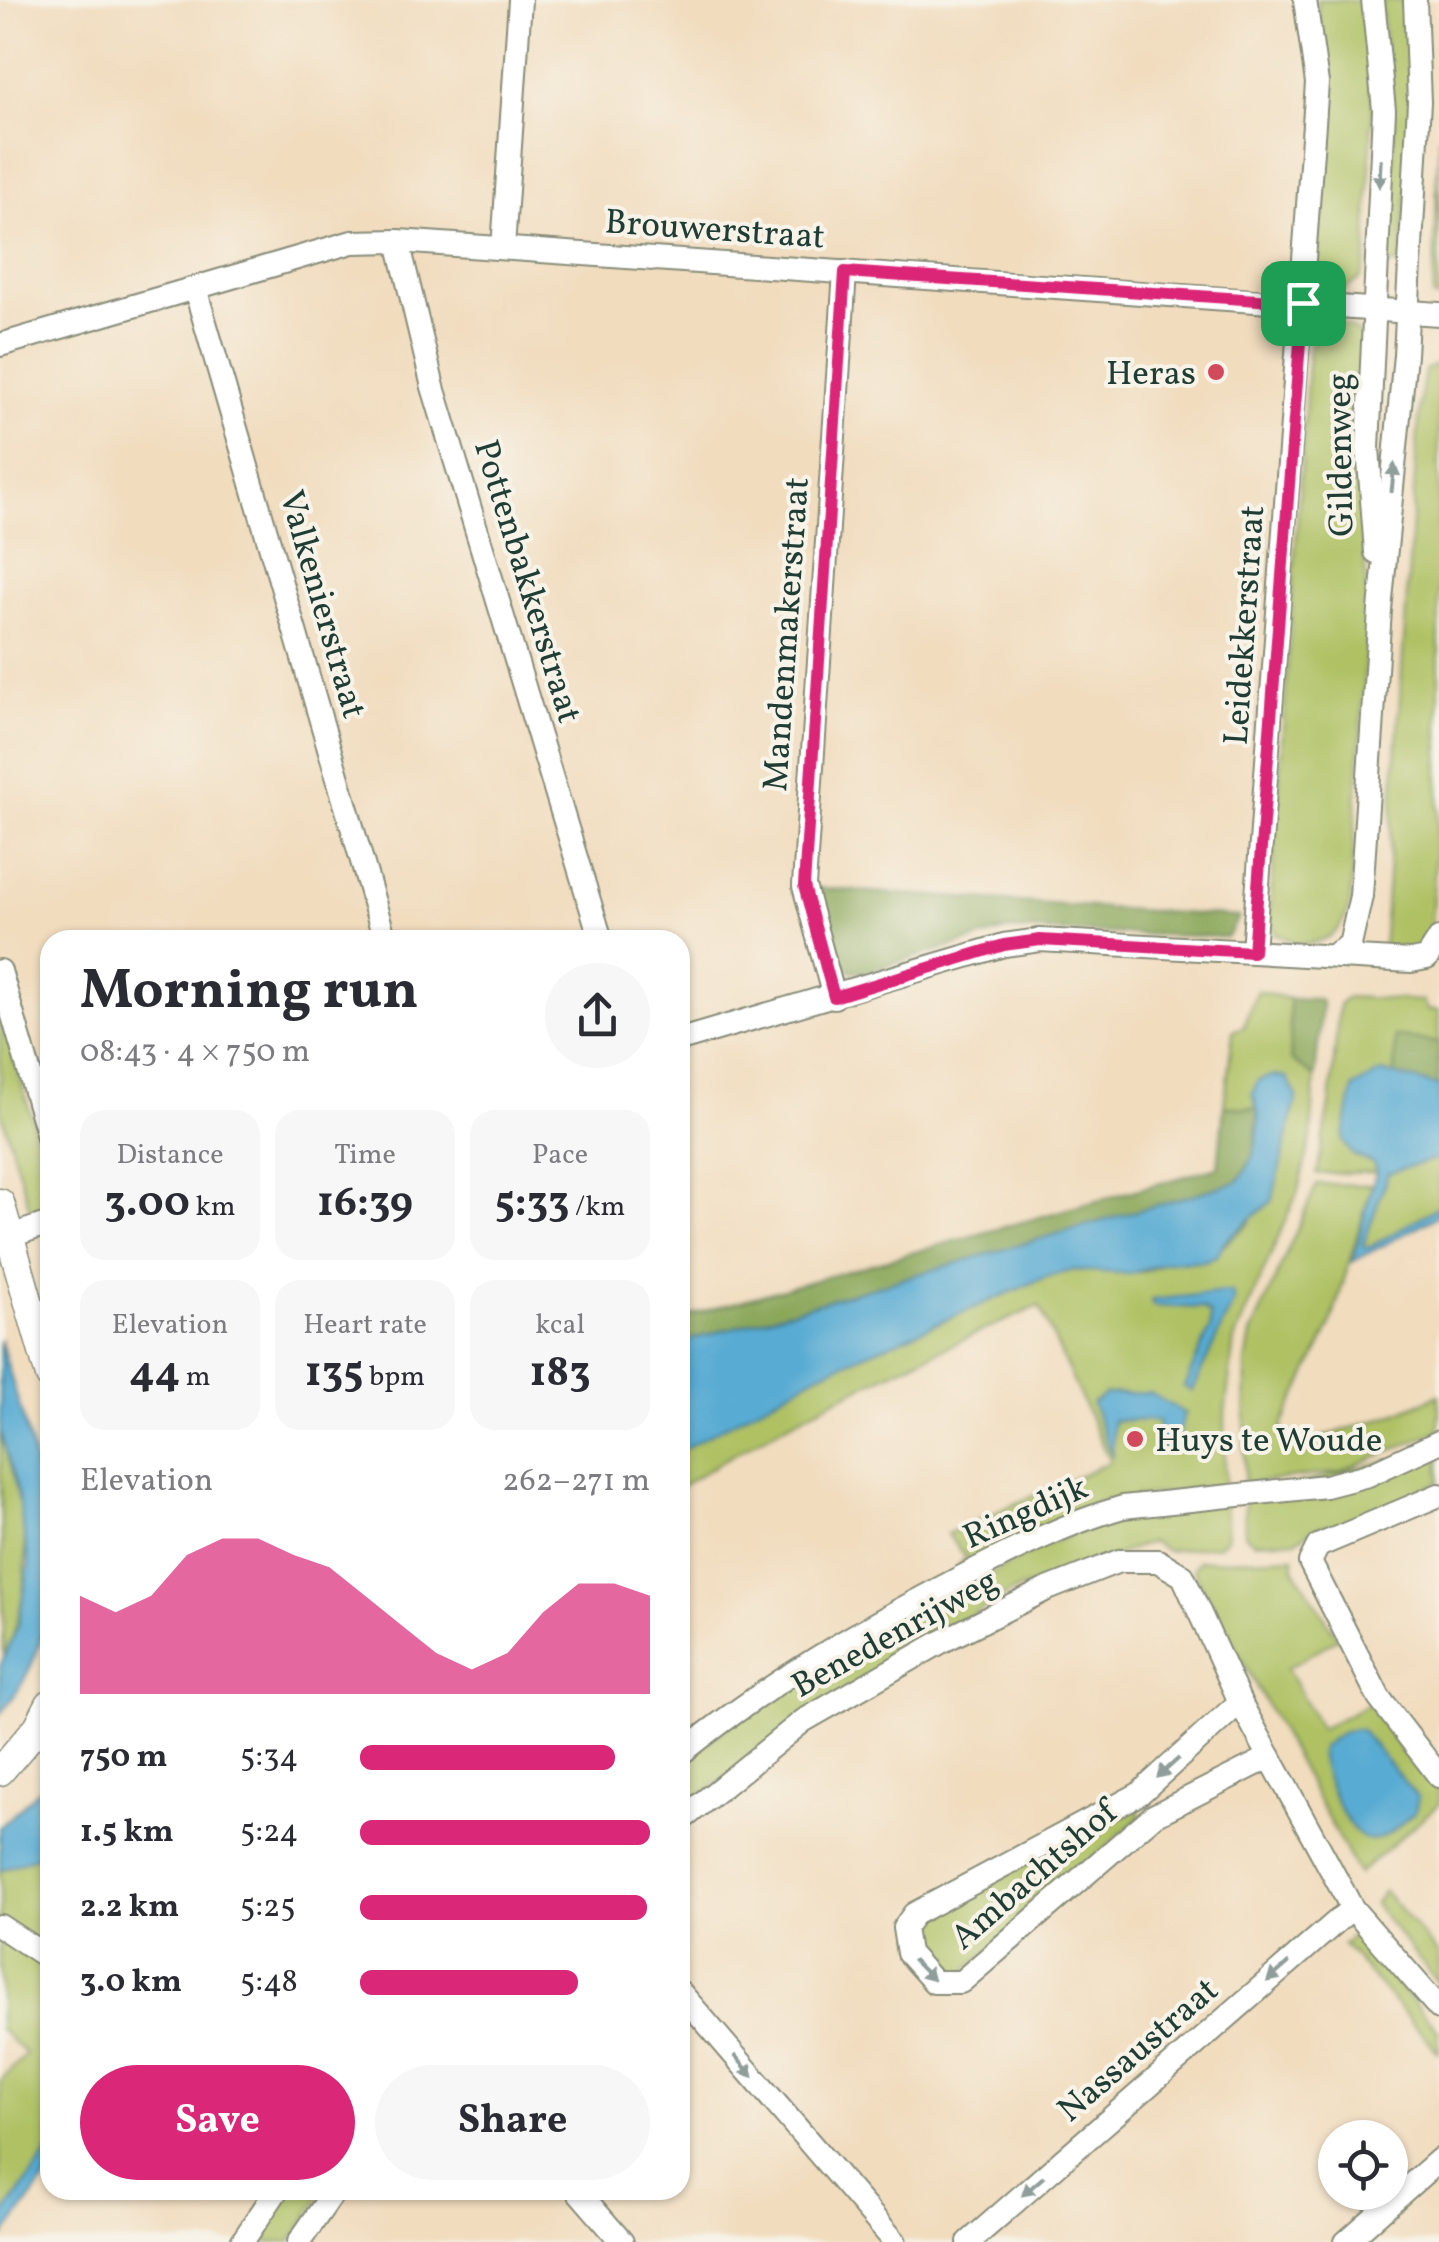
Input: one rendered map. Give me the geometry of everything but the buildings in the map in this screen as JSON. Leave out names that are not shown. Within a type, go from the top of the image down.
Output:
[{"type":"street","points":[[503,248],[520,0]]},
{"type":"street","name":"Leidekkerstraat","points":[[1253,952],[1316,83],[1305,0]]},
{"type":"street","name":"Gildenweg","points":[[1373,0],[1384,110],[1368,448],[1380,610]]},
{"type":"street","name":"Gildenweg","points":[[1332,956],[1350,946],[1356,931],[1408,311],[1419,102],[1415,0]]},
{"type":"street","name":"Brouwerstraat","points":[[0,345],[352,242],[398,241],[1439,314]]},
{"type":"street","name":"Pottenbakkerstraat","points":[[398,241],[434,387],[598,930]]},
{"type":"street","name":"Mandenmakerstraat","points":[[834,997],[804,886],[845,272]]},
{"type":"street","name":"Valkenierstraat","points":[[195,288],[382,930]]},
{"type":"street","points":[[690,1037],[1004,945],[1040,940],[1411,961],[1427,958],[1439,940]]},
{"type":"street","points":[[0,971],[40,1109]]},
{"type":"street","points":[[0,1202],[40,1341]]},
{"type":"street","points":[[10,1236],[40,1226]]},
{"type":"street","name":"Ringdijk","points":[[690,1747],[804,1663],[1054,1532],[1123,1507],[1326,1486],[1368,1476],[1439,1442]]},
{"type":"street","points":[[1439,1494],[1328,1540],[1311,1554],[1312,1570],[1379,1698],[1439,1776]]},
{"type":"street","name":"Benedenrijweg","points":[[690,1813],[803,1720],[992,1615],[1119,1561],[1168,1563],[1186,1582],[1240,1702]]},
{"type":"street","points":[[1240,1702],[1352,1908],[1439,2008]]},
{"type":"street","name":"Ambachtshof","points":[[1240,1702],[1139,1794],[914,1914],[904,1928],[904,1944],[926,1977],[943,1984],[972,1976],[1153,1816],[1270,1758]]},
{"type":"street","points":[[0,1772],[40,1723]]},
{"type":"street","name":"Ambachtshof","points":[[1139,1794],[1153,1816]]},
{"type":"street","name":"Nassaustraat","points":[[969,2242],[1352,1908]]},
{"type":"street","points":[[0,1926],[40,1952]]},
{"type":"street","points":[[690,2004],[896,2242]]},
{"type":"street","points":[[1346,2242],[1439,2160]]},
{"type":"street","points":[[242,2242],[270,2200]]},
{"type":"street","points":[[299,2242],[328,2200]]},
{"type":"street","points":[[586,2200],[622,2242]]},
{"type":"green space","points":[[1317,0],[1361,0],[1373,102],[1366,262],[1361,278],[1344,290],[1319,286],[1315,259],[1328,95]]},
{"type":"green space","points":[[1380,0],[1403,0],[1412,66],[1412,132],[1400,265],[1386,264],[1394,136]]},
{"type":"green space","points":[[1439,135],[1439,299],[1433,297]]},
{"type":"green space","points":[[1329,323],[1351,328],[1366,344],[1360,451],[1368,623],[1350,905],[1343,922],[1332,934],[1300,945],[1276,934],[1270,915],[1309,350],[1318,330]]},
{"type":"green space","points":[[1439,363],[1439,799],[1431,929],[1416,950],[1397,953],[1383,948],[1420,402],[1425,370]]},
{"type":"green space","points":[[813,888],[1239,917],[1227,937],[1008,930],[862,973],[836,967]]},
{"type":"green space","points":[[1257,991],[1289,999],[1291,1059],[1315,1077],[1311,1139],[1298,1191],[1234,1340],[1225,1414],[1225,1485],[1099,1502],[958,1566],[966,1557],[947,1534],[1110,1462],[1039,1306],[811,1412],[690,1481],[690,1445],[821,1373],[1046,1277],[1074,1270],[1144,1272],[1167,1262],[1204,1261],[1250,1223],[1259,1109],[1224,1106],[1233,1031],[1243,1027]],"holes":[[[1105,1394],[1184,1413],[1159,1421],[1113,1420],[1112,1455]]]},
{"type":"green space","points":[[1347,997],[1423,1001],[1427,1010],[1439,1011],[1439,1043],[1396,1036],[1394,1076],[1381,1072],[1353,1155],[1373,1163],[1376,1172],[1317,1174],[1330,1105],[1339,1005]]},
{"type":"green space","points":[[1289,999],[1319,999],[1322,1004],[1315,1077],[1291,1060]]},
{"type":"green space","points":[[0,1011],[40,1145],[40,1208],[31,1213],[0,1108]]},
{"type":"green space","points":[[1395,1036],[1439,1043],[1439,1086],[1394,1076]]},
{"type":"green space","points":[[1224,1106],[1259,1109],[1253,1159],[1237,1182],[690,1340],[690,1315],[1218,1167]]},
{"type":"green space","points":[[1439,1158],[1439,1206],[1370,1247],[1363,1246],[1388,1173]]},
{"type":"green space","points":[[1317,1184],[1372,1185],[1330,1327],[1282,1426],[1282,1437],[1289,1448],[1392,1415],[1439,1395],[1439,1431],[1339,1472],[1244,1484],[1246,1362],[1251,1334]]},
{"type":"green space","points":[[0,1431],[17,1491],[25,1546],[22,1601],[4,1660]]},
{"type":"green space","points":[[1439,1447],[1439,1482],[1357,1521],[1317,1527],[1297,1540],[1254,1542],[1245,1535],[1244,1499]]},
{"type":"green space","points":[[1225,1501],[1227,1537],[1220,1545],[1167,1551],[1151,1542],[1012,1592],[927,1641],[690,1802],[690,1755],[781,1685],[1051,1542],[1126,1515]]},
{"type":"green space","points":[[1294,1557],[1294,1568],[1338,1638],[1287,1668],[1320,1729],[1370,1703],[1401,1751],[1439,1791],[1439,1804],[1358,1874],[1193,1569],[1198,1561]]},
{"type":"green space","points":[[1134,1804],[1141,1816],[965,1972],[941,1975],[915,1944],[917,1924]]},
{"type":"green space","points":[[40,1855],[40,2164],[0,2220],[0,2081],[26,2054],[0,2029],[0,1871]]},
{"type":"green space","points":[[1384,1891],[1439,1955],[1439,1984],[1374,1904]]},
{"type":"green space","points":[[1354,1934],[1439,2031],[1439,2053],[1343,1944]]},
{"type":"green space","points":[[277,2200],[318,2200],[291,2242],[249,2242]]},
{"type":"water","points":[[1381,1072],[1439,1086],[1439,1158],[1388,1173],[1363,1246],[1370,1247],[1439,1206],[1439,1215],[1352,1262],[1376,1172],[1373,1163],[1353,1155],[1343,1141],[1353,1088]]},
{"type":"water","points":[[1286,1077],[1297,1096],[1272,1201],[1224,1242],[1217,1256],[1204,1261],[1167,1262],[1130,1274],[1074,1270],[1046,1277],[821,1373],[690,1445],[690,1340],[1237,1182],[1250,1163],[1257,1140],[1258,1116],[1252,1094],[1258,1080]]},
{"type":"water","points":[[1232,1292],[1234,1301],[1192,1391],[1184,1387],[1210,1328],[1210,1314],[1202,1308],[1153,1306],[1151,1300]]},
{"type":"water","points":[[0,1339],[40,1487],[40,1638],[28,1672],[0,1714],[0,1666],[18,1626],[29,1564],[16,1486],[0,1431]]},
{"type":"water","points":[[1150,1393],[1184,1413],[1176,1449],[1160,1448],[1158,1421],[1113,1420],[1112,1457],[1092,1403],[1105,1394]]},
{"type":"water","points":[[1360,1729],[1418,1798],[1415,1812],[1388,1834],[1369,1840],[1361,1837],[1344,1816],[1321,1757],[1321,1748],[1330,1741],[1344,1732]]},
{"type":"water","points":[[40,1789],[40,1855],[0,1871],[0,1827]]},
{"type":"water","points":[[40,2164],[40,2187],[0,2242],[0,2220]]},
{"type":"place","name":"Heras","points":[[1216,372]]},
{"type":"place","name":"Huys te Woude","points":[[1135,1439]]},
{"type":"route","points":[[845,272],[1303,303],[1253,952],[1040,940],[1004,945],[834,997],[811,924],[804,886],[845,272]]}]
